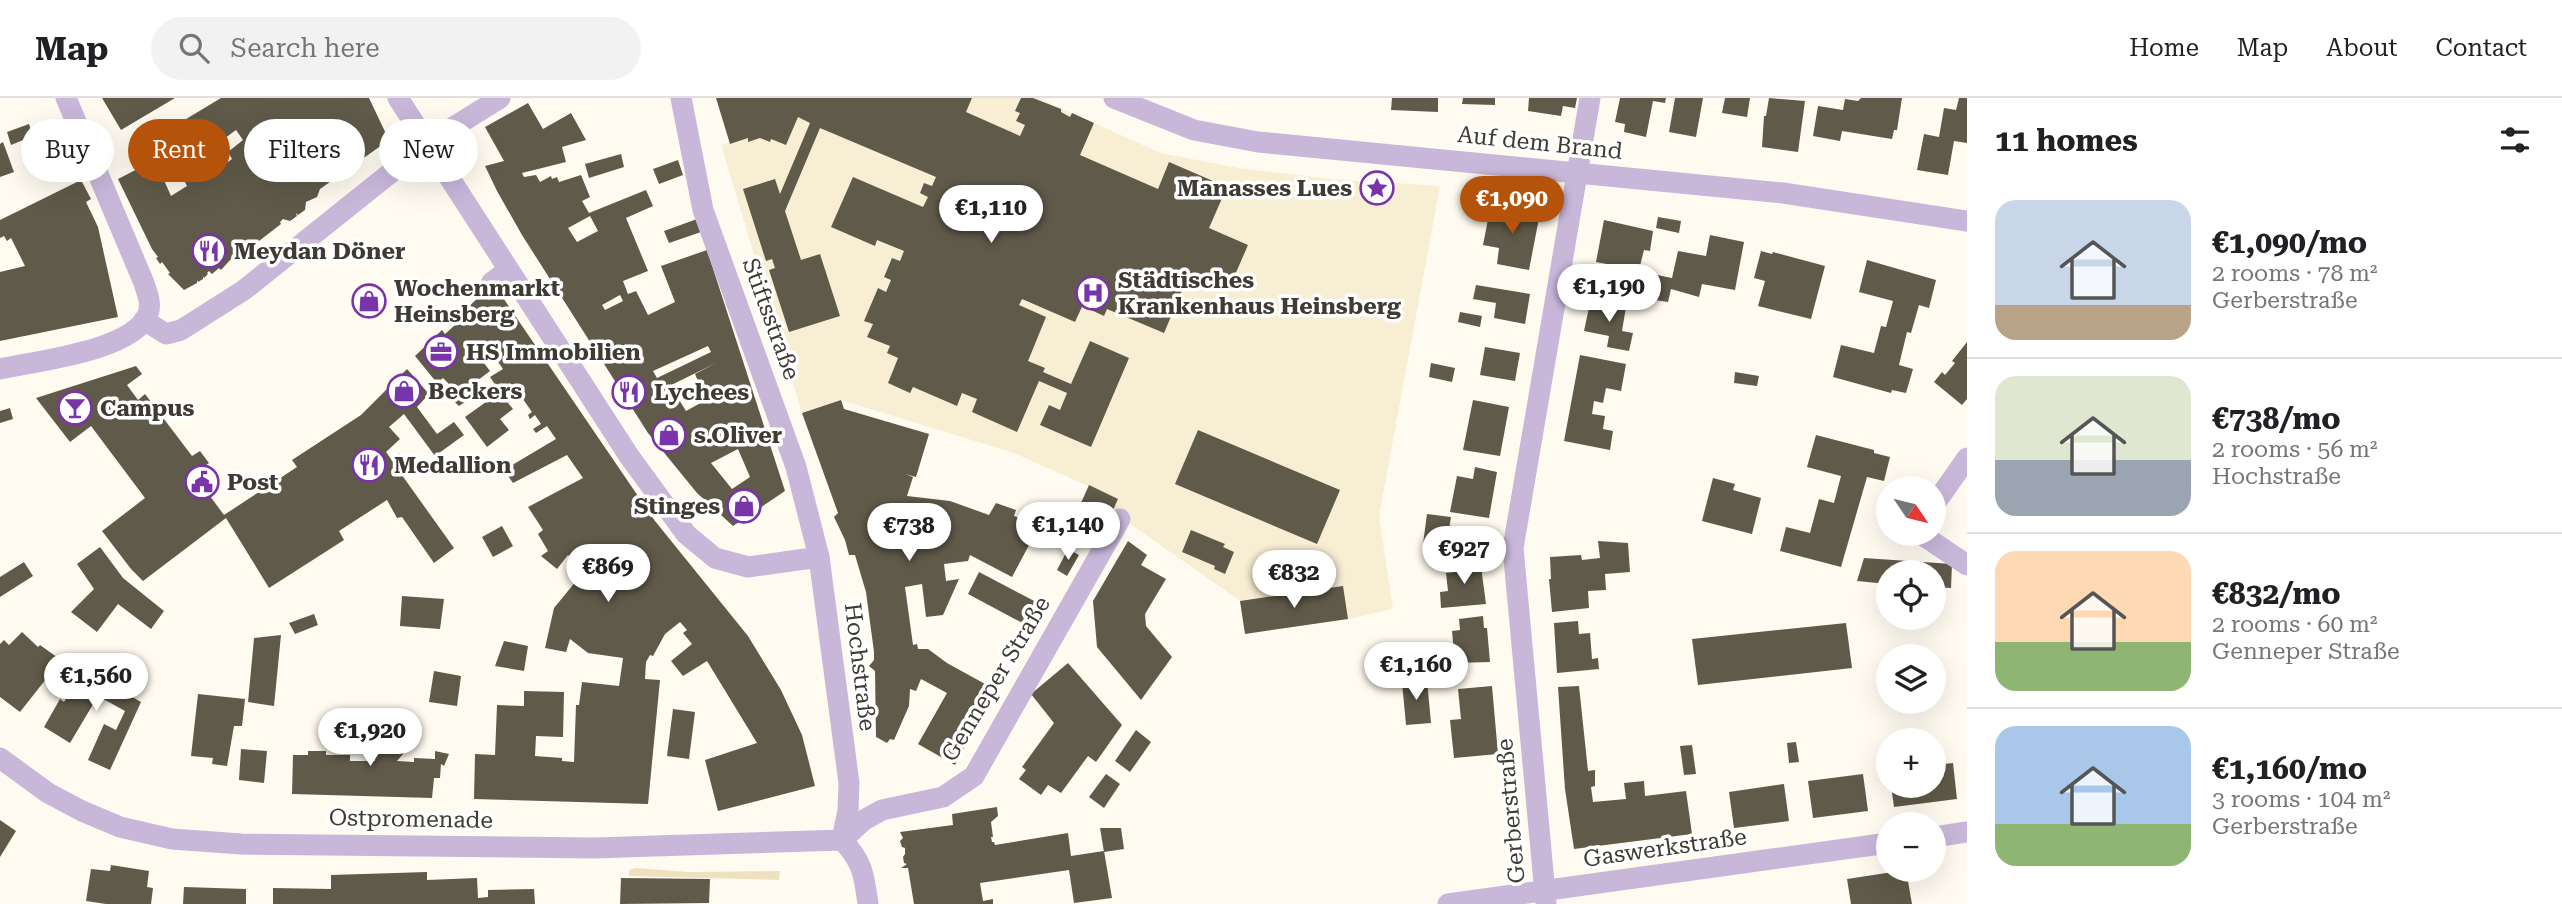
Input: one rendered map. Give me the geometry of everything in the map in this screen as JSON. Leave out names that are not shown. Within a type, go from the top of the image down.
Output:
[{"type":"street","points":[[0,369],[100,348],[125,337],[142,323],[150,302],[66,98]]},
{"type":"street","points":[[398,98],[412,119]]},
{"type":"street","points":[[466,119],[500,98]]},
{"type":"street","name":"Stiftsstraße","points":[[681,98],[703,210],[796,467],[819,557]]},
{"type":"street","name":"Auf dem Brand","points":[[1114,98],[1162,106],[1194,130],[1258,142],[1783,193],[1967,221]]},
{"type":"street","name":"Gerberstraße","points":[[1545,898],[1513,548],[1590,98]]},
{"type":"street","points":[[142,323],[166,334],[181,330],[244,290],[379,182]]},
{"type":"street","points":[[453,182],[629,456],[686,534],[715,558],[748,567],[819,557]]},
{"type":"street","points":[[490,282],[508,269]]},
{"type":"street","points":[[1946,488],[1967,457]]},
{"type":"street","name":"Genneper Straße","points":[[842,840],[864,820],[882,810],[943,797],[974,776],[1120,519]]},
{"type":"street","points":[[1939,546],[1967,565]]},
{"type":"street","name":"Hochstraße","points":[[819,557],[849,783],[848,810],[842,840]]},
{"type":"street","name":"Ostpromenade","points":[[0,758],[48,793],[82,811],[120,827],[172,839],[241,844],[594,848],[842,840]]},
{"type":"street","points":[[1946,835],[1967,832]]},
{"type":"street","points":[[842,840],[856,855],[864,870],[868,904]]},
{"type":"street","name":"Gaswerkstraße","points":[[1448,904],[1545,898],[1876,845]]},
{"type":"shaded area","name":"Städtisches Krankenhaus Heinsberg","points":[[787,98],[1038,98],[1161,153],[1238,168],[1331,179],[1440,186],[1379,516],[1393,609],[1348,619],[1245,634],[1240,601],[1112,511],[1117,499],[1014,453],[841,400],[802,413],[721,145],[760,134]]},
{"type":"shaded area","points":[[636,868],[688,872],[780,871],[779,880],[629,876],[629,870]]},
{"type":"building","points":[[102,98],[175,98],[140,119],[128,119],[128,126],[121,130]]},
{"type":"building","points":[[221,98],[369,98],[379,119],[379,147],[365,157],[365,119],[244,119],[244,182],[330,182],[320,189],[317,197],[306,202],[305,210],[298,215],[296,213],[297,216],[290,221],[283,219],[281,224],[259,241],[257,239],[257,243],[244,256],[235,260],[232,258],[221,270],[219,268],[212,274],[209,271],[203,279],[198,282],[197,280],[197,283],[184,290],[156,258],[158,257],[118,179],[128,174],[128,182],[165,182],[171,196],[187,186],[185,182],[230,182],[230,150],[243,140],[236,130],[230,134],[230,119],[186,119]]},
{"type":"building","points":[[716,98],[972,98],[966,112],[1020,136],[1025,125],[1016,121],[1020,113],[1015,111],[1021,98],[1033,98],[1061,109],[1061,112],[1070,117],[1072,113],[1094,123],[1080,155],[1158,189],[1169,162],[1227,187],[1209,228],[1248,245],[1228,291],[1189,274],[1164,333],[1107,309],[1104,316],[1089,309],[1093,301],[1086,298],[1075,322],[1022,299],[1019,305],[1046,317],[1028,361],[1045,368],[1043,372],[1071,384],[1090,341],[1129,358],[1091,447],[1040,425],[1049,405],[1060,410],[1067,393],[1039,381],[1017,432],[972,412],[977,399],[962,393],[957,406],[913,387],[910,393],[888,383],[898,358],[887,353],[890,346],[867,337],[873,324],[864,321],[878,288],[886,292],[891,280],[884,277],[892,258],[900,261],[904,251],[877,240],[875,246],[831,227],[853,177],[923,207],[928,197],[920,193],[924,183],[932,186],[936,177],[820,128],[785,211],[801,260],[820,254],[840,316],[789,332],[769,270],[775,268],[772,259],[766,261],[743,189],[775,179],[780,194],[810,123],[798,117],[786,145],[760,138],[748,142],[748,138],[730,144]]},
{"type":"building","points":[[1392,98],[1438,98],[1438,112],[1391,110]]},
{"type":"building","points":[[1463,98],[1495,98],[1495,105],[1462,104]]},
{"type":"building","points":[[1529,98],[1577,98],[1575,108],[1563,106],[1561,116],[1528,111]]},
{"type":"building","points":[[1620,98],[1666,98],[1665,103],[1653,101],[1646,137],[1624,132],[1625,124],[1615,122]]},
{"type":"building","points":[[1675,98],[1703,98],[1696,137],[1669,132]]},
{"type":"building","points":[[1725,98],[1750,98],[1747,117],[1722,113]]},
{"type":"building","points":[[1769,98],[1805,101],[1798,152],[1762,147],[1764,116]]},
{"type":"building","points":[[1861,98],[1902,98],[1897,130],[1894,130],[1892,139],[1842,131],[1840,141],[1813,136],[1818,106],[1843,110],[1845,99],[1858,101]]},
{"type":"building","points":[[1959,98],[1967,98],[1967,143],[1954,141],[1948,175],[1917,170],[1924,134],[1939,137],[1944,108],[1956,110]]},
{"type":"building","points":[[528,103],[543,129],[571,113],[586,140],[562,147],[566,162],[522,173],[524,177],[536,175],[540,182],[551,176],[552,179],[557,177],[559,182],[581,175],[590,197],[582,201],[589,213],[646,190],[653,206],[626,218],[648,271],[623,281],[628,294],[636,291],[648,315],[675,302],[661,266],[707,250],[785,491],[733,526],[697,493],[648,433],[522,235],[485,166],[504,161],[485,127]],"holes":[[[590,216],[598,231],[577,242],[568,228]],[[620,295],[623,301],[605,310],[602,305]],[[708,346],[711,352],[657,378],[653,371]],[[716,363],[695,374],[706,400],[686,411],[670,385]],[[738,449],[750,477],[732,489],[711,463]]]},
{"type":"building","points":[[21,127],[21,141],[11,145],[7,132]]},
{"type":"building","points":[[3,142],[14,172],[0,177],[0,144]]},
{"type":"building","points":[[621,154],[624,167],[589,178],[585,164]]},
{"type":"building","points":[[678,160],[683,175],[659,184],[653,169]]},
{"type":"building","points":[[77,182],[82,182],[91,199],[86,202],[98,227],[118,317],[0,341],[0,272],[25,266],[11,238],[7,241],[4,236],[0,238],[0,220]]},
{"type":"building","points":[[1505,207],[1540,213],[1529,270],[1497,264],[1499,248],[1483,245],[1490,209],[1493,212],[1500,208],[1504,211]]},
{"type":"building","points":[[1658,217],[1681,221],[1679,233],[1656,228]]},
{"type":"building","points":[[697,219],[701,232],[669,243],[664,231]]},
{"type":"building","points":[[1604,220],[1653,231],[1650,251],[1644,250],[1639,270],[1596,262]]},
{"type":"building","points":[[1710,235],[1744,242],[1735,290],[1702,284],[1699,297],[1671,289],[1668,302],[1642,298],[1647,273],[1672,278],[1678,251],[1706,256]]},
{"type":"building","points":[[1761,251],[1825,266],[1811,319],[1758,306],[1765,281],[1754,278]]},
{"type":"building","points":[[1867,260],[1936,280],[1929,308],[1919,305],[1911,333],[1907,332],[1899,365],[1913,369],[1906,393],[1892,390],[1891,393],[1833,377],[1841,345],[1874,353],[1881,326],[1886,327],[1893,301],[1859,292]]},
{"type":"building","points":[[1476,285],[1530,294],[1525,324],[1494,318],[1496,303],[1473,299]]},
{"type":"building","points":[[487,289],[497,289],[655,521],[748,636],[781,690],[802,735],[815,786],[718,811],[705,760],[757,743],[707,661],[683,676],[671,661],[692,644],[683,633],[687,630],[680,622],[665,634],[653,656],[650,655],[646,662],[645,679],[660,680],[648,804],[474,799],[475,754],[495,755],[497,705],[524,706],[524,691],[564,692],[563,737],[536,736],[535,756],[562,758],[562,761],[574,762],[576,705],[579,705],[582,682],[619,686],[623,658],[588,653],[570,639],[566,652],[545,648],[554,608],[586,569],[568,555],[557,569],[541,556],[548,551],[538,534],[543,530],[528,507],[583,478],[567,455],[513,483],[504,470],[556,439],[547,426],[536,433],[533,429],[541,424],[535,415],[530,419],[528,415],[532,412],[520,395],[508,403],[513,409],[500,419],[509,430],[487,447],[465,417],[500,392],[490,377],[503,369],[494,356],[491,359],[488,354],[481,359],[490,371],[473,384],[480,392],[459,406],[446,394],[453,388],[443,378],[437,383],[415,356],[442,330],[445,334],[455,325],[452,323]]},
{"type":"building","points":[[1591,298],[1626,307],[1622,331],[1633,333],[1629,351],[1607,347],[1609,336],[1584,331]]},
{"type":"building","points":[[1460,312],[1482,316],[1480,327],[1458,322]]},
{"type":"building","points":[[1967,342],[1967,399],[1962,405],[1934,382],[1942,372],[1945,375],[1955,363],[1952,361]]},
{"type":"building","points":[[1485,347],[1520,353],[1515,381],[1480,375]]},
{"type":"building","points":[[1580,355],[1626,364],[1621,391],[1606,388],[1603,403],[1594,401],[1592,414],[1605,416],[1603,429],[1613,431],[1610,450],[1564,441]]},
{"type":"building","points":[[1431,363],[1455,368],[1452,382],[1429,377]]},
{"type":"building","points":[[136,366],[142,374],[127,385],[138,400],[145,394],[192,456],[200,451],[209,463],[202,468],[212,482],[204,488],[224,515],[297,467],[292,460],[361,415],[407,369],[429,394],[417,407],[437,434],[454,422],[464,435],[435,456],[404,414],[389,427],[400,439],[386,452],[391,459],[399,453],[407,465],[399,471],[454,548],[434,563],[402,517],[397,518],[387,500],[339,531],[344,540],[269,588],[226,518],[143,581],[102,531],[145,498],[91,426],[70,442],[36,398]]},
{"type":"building","points":[[1735,372],[1759,376],[1757,386],[1734,383]]},
{"type":"building","points":[[841,400],[844,409],[929,434],[916,477],[905,474],[913,477],[907,496],[950,501],[989,515],[996,503],[1016,510],[1014,516],[1034,523],[1032,531],[1036,532],[1012,577],[970,555],[968,561],[944,564],[946,581],[959,579],[943,615],[926,617],[922,584],[905,587],[913,645],[917,644],[918,649],[928,649],[947,663],[996,690],[955,765],[918,744],[947,693],[921,679],[916,691],[910,689],[909,706],[894,740],[890,739],[887,743],[876,737],[875,671],[869,666],[874,660],[874,652],[866,592],[855,555],[849,555],[834,517],[838,513],[802,413]]},
{"type":"building","points":[[1473,400],[1509,407],[1500,456],[1463,450]]},
{"type":"building","points":[[10,408],[13,419],[0,423],[0,411]]},
{"type":"building","points":[[1198,430],[1340,490],[1317,544],[1175,484]]},
{"type":"building","points":[[1816,435],[1874,450],[1874,453],[1890,457],[1885,476],[1876,476],[1876,479],[1867,477],[1841,567],[1780,551],[1786,527],[1810,533],[1819,499],[1834,503],[1841,476],[1807,467]]},
{"type":"building","points":[[1475,467],[1497,472],[1489,518],[1450,512],[1457,476],[1473,479]]},
{"type":"building","points":[[1713,478],[1735,484],[1733,490],[1761,498],[1752,534],[1702,521]]},
{"type":"building","points":[[1089,485],[1118,499],[1107,523],[1077,512]]},
{"type":"building","points":[[1427,514],[1451,517],[1447,541],[1423,544]]},
{"type":"building","points":[[502,526],[513,546],[493,557],[482,537]]},
{"type":"building","points":[[1191,530],[1225,544],[1223,547],[1234,552],[1225,574],[1214,569],[1215,566],[1182,552]]},
{"type":"building","points":[[1128,541],[1147,555],[1141,565],[1166,579],[1145,614],[1146,626],[1172,657],[1141,700],[1097,647],[1093,601]]},
{"type":"building","points":[[1598,541],[1628,543],[1630,572],[1605,574],[1606,590],[1588,591],[1589,608],[1552,612],[1550,557],[1581,555],[1582,560],[1600,558]]},
{"type":"building","points":[[100,547],[123,578],[164,611],[151,629],[118,604],[97,632],[71,612],[94,589],[77,564]]},
{"type":"building","points":[[1068,549],[1079,555],[1067,576],[1057,570]]},
{"type":"building","points":[[1864,558],[1893,560],[1876,560],[1876,583],[1857,581]]},
{"type":"building","points":[[1480,559],[1486,604],[1441,608],[1440,592],[1448,591],[1446,573],[1455,572],[1454,562]]},
{"type":"building","points":[[24,562],[33,576],[0,597],[0,577]]},
{"type":"building","points":[[1946,564],[1952,564],[1951,588],[1946,588]]},
{"type":"building","points":[[979,572],[1040,604],[1028,626],[968,594]]},
{"type":"building","points":[[1343,586],[1348,619],[1245,634],[1240,601]]},
{"type":"building","points":[[402,596],[444,599],[440,629],[400,626]]},
{"type":"building","points":[[314,614],[318,625],[295,634],[289,623]]},
{"type":"building","points":[[1483,616],[1484,628],[1487,628],[1490,662],[1455,663],[1452,631],[1460,630],[1459,619]]},
{"type":"building","points":[[1578,621],[1579,634],[1590,633],[1592,659],[1598,658],[1599,669],[1557,673],[1554,623]]},
{"type":"building","points":[[1846,623],[1852,668],[1698,685],[1692,639]]},
{"type":"building","points":[[22,632],[38,647],[40,645],[61,660],[20,712],[0,697],[0,644],[4,640],[9,645]]},
{"type":"building","points":[[281,635],[274,706],[248,702],[254,638]]},
{"type":"building","points":[[504,641],[528,646],[524,671],[495,666]]},
{"type":"building","points":[[1068,663],[1122,725],[1096,762],[1088,756],[1061,793],[1048,785],[1041,795],[1019,779],[1026,770],[1022,767],[1054,723],[1031,694]]},
{"type":"building","points":[[89,666],[118,684],[125,674],[136,680],[129,695],[141,702],[110,770],[88,760],[104,724],[116,730],[125,711],[98,696],[70,743],[44,727],[60,699],[64,702]]},
{"type":"building","points":[[434,671],[461,676],[457,706],[429,702]]},
{"type":"building","points":[[1427,680],[1431,723],[1406,725],[1402,682]]},
{"type":"building","points":[[1492,686],[1498,754],[1454,758],[1450,720],[1461,719],[1458,689]]},
{"type":"building","points":[[1579,686],[1588,771],[1595,770],[1595,786],[1591,787],[1593,802],[1626,799],[1624,783],[1644,781],[1645,796],[1686,791],[1692,834],[1574,849],[1565,789],[1558,687]]},
{"type":"building","points":[[198,694],[245,699],[242,726],[234,726],[227,766],[212,764],[213,758],[191,756]]},
{"type":"building","points":[[673,709],[695,712],[689,759],[667,756]]},
{"type":"building","points":[[378,710],[407,712],[404,753],[397,761],[414,762],[414,758],[435,759],[435,751],[449,754],[444,766],[441,764],[440,778],[434,778],[432,798],[292,794],[293,755],[308,755],[308,751],[326,751],[326,755],[350,755],[350,761],[375,761]]},
{"type":"building","points":[[1136,730],[1151,742],[1130,772],[1115,761]]},
{"type":"building","points":[[1796,742],[1799,762],[1789,763],[1787,743]]},
{"type":"building","points":[[1692,745],[1696,774],[1684,775],[1680,746]]},
{"type":"building","points":[[241,749],[267,751],[264,783],[239,780]]},
{"type":"building","points":[[1953,763],[1957,799],[1894,807],[1893,798],[1946,798],[1946,764]]},
{"type":"building","points":[[1106,774],[1120,784],[1104,808],[1089,797]]},
{"type":"building","points":[[1863,774],[1868,811],[1813,818],[1808,781]]},
{"type":"building","points":[[1784,784],[1789,821],[1734,828],[1729,792]]},
{"type":"building","points":[[997,807],[998,816],[991,822],[991,837],[995,845],[1068,833],[1071,856],[1104,851],[1112,898],[1074,903],[1069,870],[980,883],[983,901],[993,899],[993,904],[914,904],[908,868],[901,868],[907,864],[904,863],[905,848],[900,841],[903,838],[900,832],[953,825],[952,814]]},
{"type":"building","points":[[0,820],[16,831],[0,857]]},
{"type":"building","points":[[1100,828],[1121,828],[1124,849],[1104,852]]},
{"type":"building","points":[[111,865],[149,871],[147,887],[153,888],[151,904],[86,901],[91,869],[110,871]]},
{"type":"building","points":[[427,872],[427,880],[477,878],[478,898],[488,897],[488,890],[534,889],[535,904],[273,904],[273,888],[331,889],[331,875]]},
{"type":"building","points":[[1876,875],[1876,882],[1908,882],[1912,904],[1851,904],[1847,879]]},
{"type":"building","points":[[621,878],[710,879],[709,903],[620,904]]},
{"type":"building","points":[[184,887],[246,889],[246,904],[183,904]]},
{"type":"place","name":"Manasses Lues","points":[[1377,188]]},
{"type":"place","name":"Meydan Döner","points":[[209,251]]},
{"type":"place","name":"Städtisches Krankenhaus Heinsberg","points":[[1093,293]]},
{"type":"place","name":"Wochenmarkt Heinsberg","points":[[369,301]]},
{"type":"place","name":"HS Immobilien","points":[[441,352]]},
{"type":"place","name":"Beckers","points":[[404,391]]},
{"type":"place","name":"Lychees","points":[[629,392]]},
{"type":"place","name":"Campus","points":[[75,408]]},
{"type":"place","name":"s.Oliver","points":[[669,435]]},
{"type":"place","name":"Medallion","points":[[369,465]]},
{"type":"place","name":"Post","points":[[202,482]]},
{"type":"place","name":"Stinges","points":[[744,506]]}]
